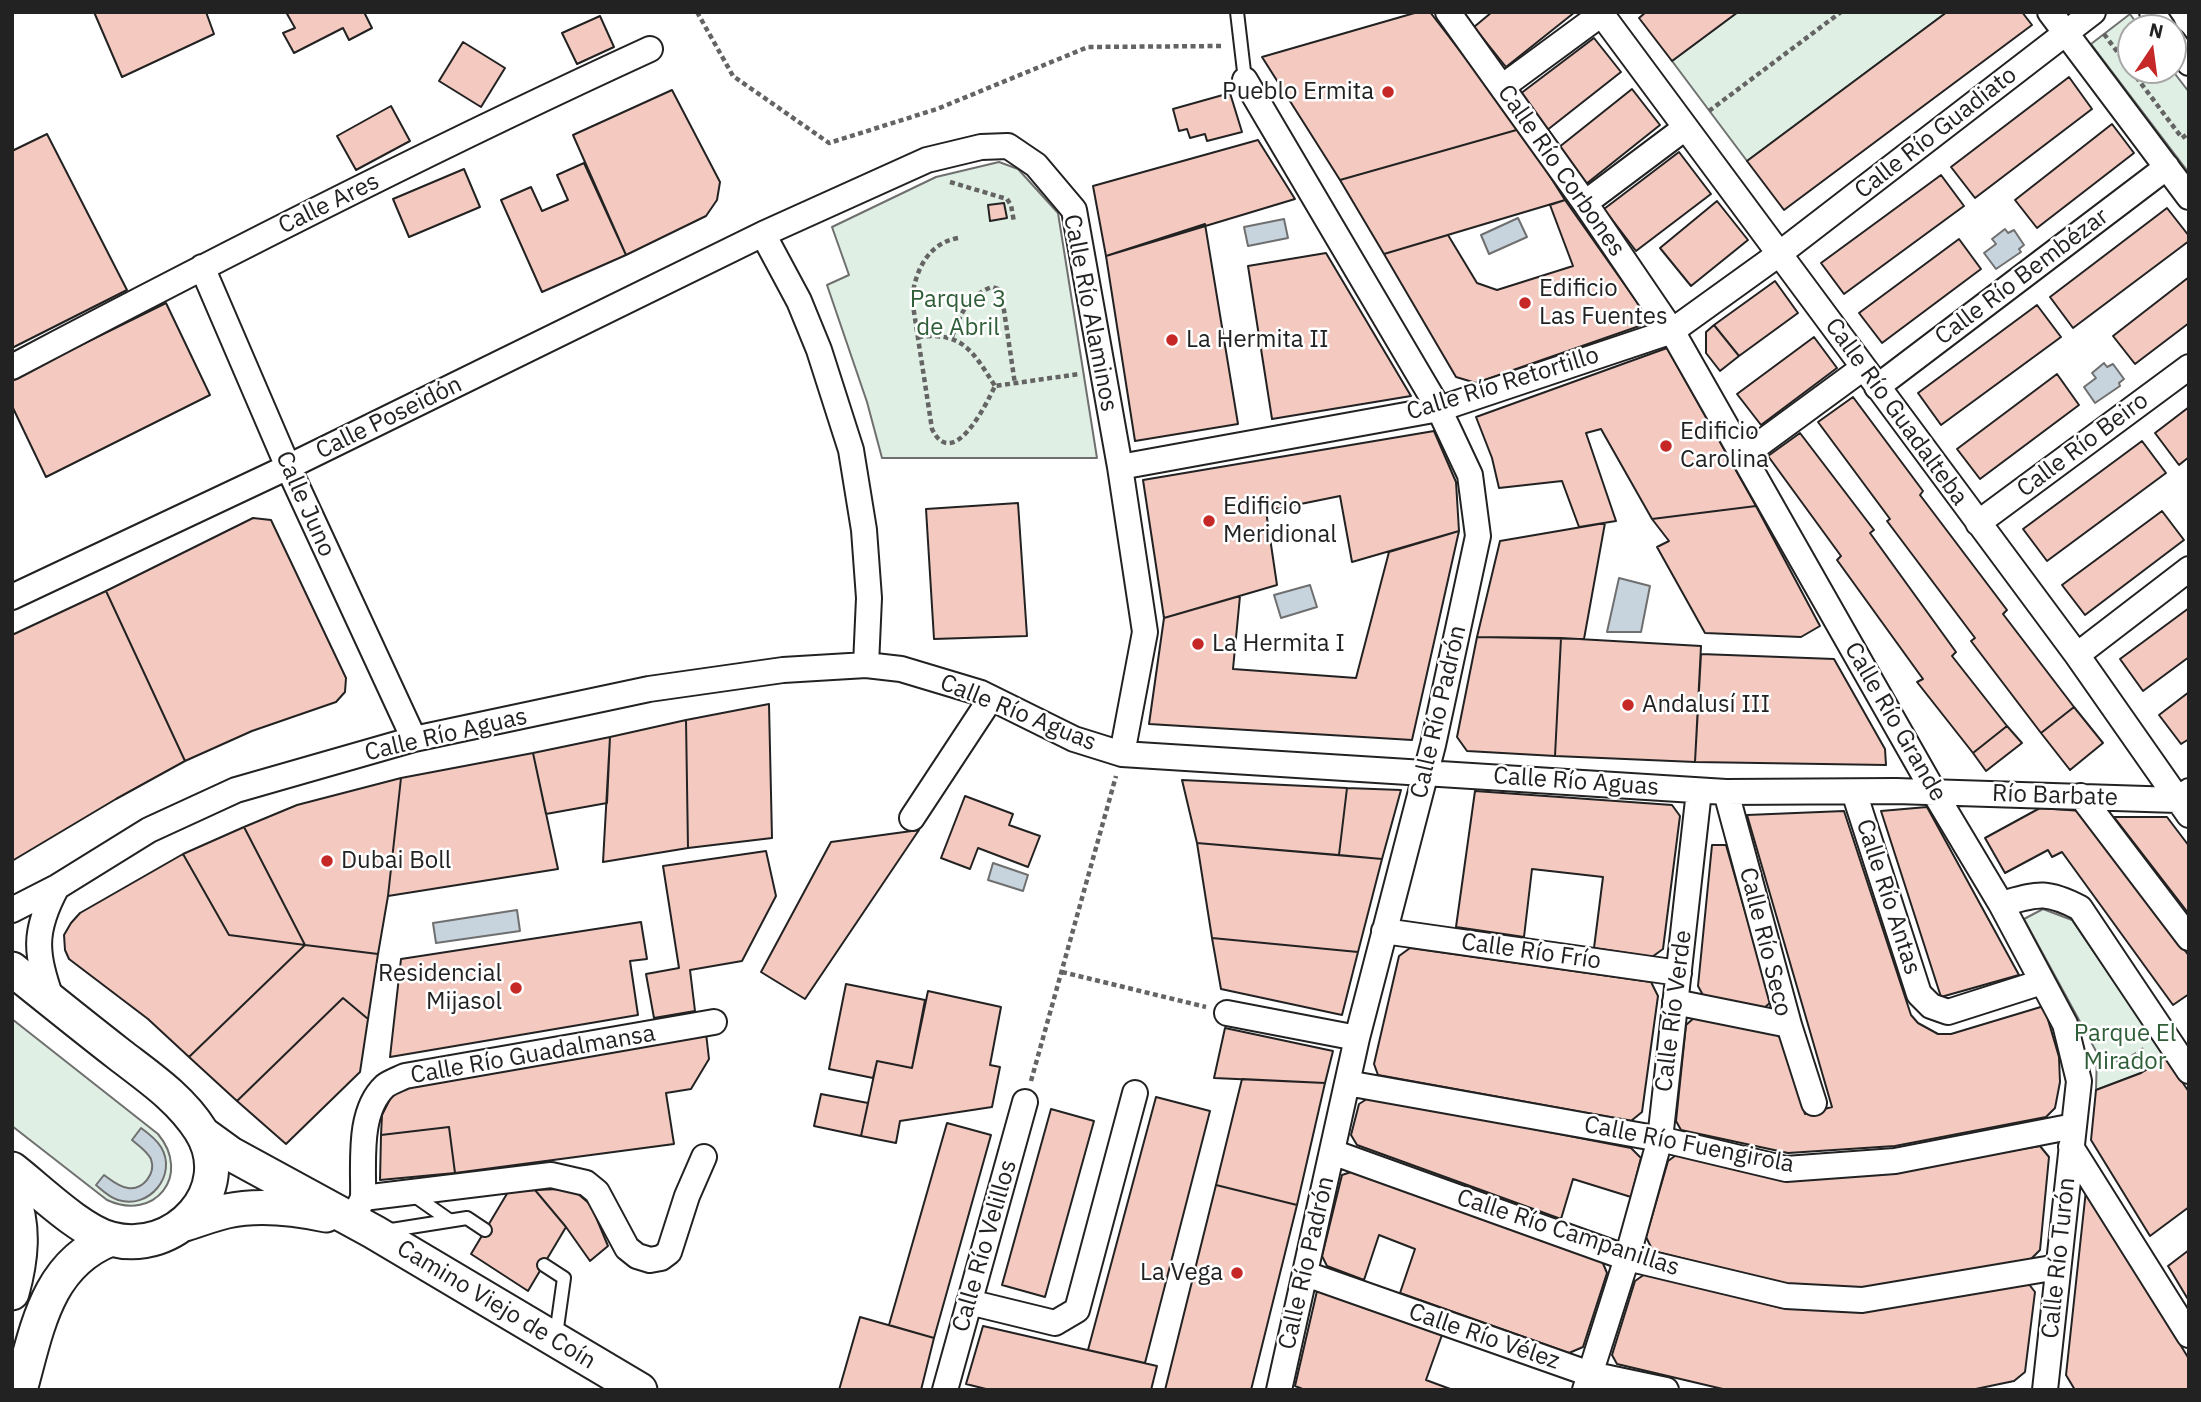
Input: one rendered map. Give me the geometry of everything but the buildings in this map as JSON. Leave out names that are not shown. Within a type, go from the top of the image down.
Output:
[{"type":"street","name":"Calle Río Corbones","points":[[1448,12],[1672,331]]},
{"type":"street","points":[[2050,12],[2189,197]]},
{"type":"street","points":[[1502,87],[1602,13]]},
{"type":"street","name":"Calle Río Guadalteba","points":[[1602,13],[2185,802]]},
{"type":"street","name":"Calle Río Guadiato","points":[[1779,254],[2065,34],[2098,23]]},
{"type":"street","name":"Calle Ares","points":[[12,367],[202,267],[532,103],[650,49]]},
{"type":"street","name":"Calle Río Padrón","points":[[1245,80],[1439,409],[1470,475],[1478,536],[1426,773],[1357,1038],[1279,1390]]},
{"type":"street","points":[[1584,203],[1685,128]]},
{"type":"street","name":"Calle Río Alaminos","points":[[763,234],[927,160],[981,147],[1008,146],[1036,164],[1074,210],[1120,467],[1145,632],[1122,754]]},
{"type":"street","name":"Calle Río Bembézar","points":[[1743,456],[1870,377],[2167,167]]},
{"type":"street","points":[[763,234],[799,301],[819,350],[851,450],[864,530],[869,598],[866,665]]},
{"type":"street","name":"Calle Poseidón","points":[[12,597],[288,467],[763,234]]},
{"type":"street","name":"Calle Río Retortillo","points":[[1120,467],[1439,409],[1672,331],[1779,254]]},
{"type":"street","name":"Calle Juno","points":[[202,267],[288,467],[414,739]]},
{"type":"street","name":"Calle Río Grande","points":[[1672,331],[1934,792],[2001,904],[2065,1024],[2078,1072],[2073,1137]]},
{"type":"street","name":"Calle Río Beiro","points":[[1978,523],[2189,367]]},
{"type":"street","points":[[2077,655],[2189,569]]},
{"type":"street","name":"Calle Río Aguas","points":[[12,910],[57,887],[149,830],[236,790],[414,739],[649,690],[783,670],[866,665],[936,678],[991,698],[1074,739],[1122,754],[1726,792],[1934,792]]},
{"type":"street","points":[[912,818],[991,698]]},
{"type":"street","name":"Calle Río Verde","points":[[1588,1382],[1627,1258],[1660,1139],[1699,790]]},
{"type":"street","name":"Calle Río Seco","points":[[1675,1002],[1789,1025],[1726,792]]},
{"type":"street","name":"Calle Río Antas","points":[[1854,792],[1919,994],[1931,1006],[1948,1012],[2042,982]]},
{"type":"street","name":"Río Barbate","points":[[1934,792],[2185,802]]},
{"type":"street","points":[[2081,796],[2189,938]]},
{"type":"street","points":[[52,1001],[39,947],[40,925],[57,887]]},
{"type":"street","points":[[2001,904],[2042,894],[2058,897],[2080,908],[2189,1071]]},
{"type":"street","name":"Calle Río Frío","points":[[1384,931],[1679,973]]},
{"type":"street","points":[[12,969],[180,1102],[202,1133],[211,1156],[210,1179],[202,1202],[184,1224]]},
{"type":"street","points":[[1227,1013],[1357,1038]]},
{"type":"street","name":"Calle Río Guadalmansa","points":[[363,1217],[366,1129],[373,1102],[386,1085],[405,1076],[714,1022]]},
{"type":"street","points":[[1789,1025],[1814,1103]]},
{"type":"street","name":"Calle Río Fuengirola","points":[[1347,1083],[1660,1139],[1786,1169],[1895,1161],[2073,1137]]},
{"type":"street","points":[[970,1302],[1055,1323],[1077,1310],[1135,1093]]},
{"type":"street","name":"Calle Río Velillos","points":[[945,1390],[1025,1102]]},
{"type":"street","name":"Camino Viejo de Coín","points":[[202,1133],[231,1154],[363,1217],[640,1390]]},
{"type":"street","points":[[2073,1137],[2189,1335]]},
{"type":"street","name":"Calle Río Turón","points":[[2047,1386],[2073,1137]]},
{"type":"street","name":"Calle Río Campanillas","points":[[1332,1152],[1627,1258],[1786,1296],[1862,1300],[2058,1267]]},
{"type":"street","points":[[363,1217],[410,1192],[551,1175],[586,1183],[597,1192],[627,1248],[650,1260],[661,1258],[669,1252],[687,1196],[704,1157]]},
{"type":"street","points":[[12,1168],[88,1230],[111,1239]]},
{"type":"street","points":[[12,1195],[20,1213],[21,1240],[18,1272],[12,1293]]},
{"type":"street","name":"Camino Viejo de Coín","points":[[111,1239],[136,1242],[164,1237],[184,1224],[227,1211],[268,1207],[363,1217]]},
{"type":"street","points":[[20,1390],[43,1312],[56,1284],[79,1255],[111,1239]]},
{"type":"street","name":"Calle Río Vélez","points":[[1306,1274],[1588,1382],[1666,1390]]},
{"type":"lane","points":[[1237,12],[1245,80]]},
{"type":"lane","points":[[410,1192],[449,1220]]},
{"type":"lane","points":[[363,1217],[449,1220],[467,1218],[485,1230]]},
{"type":"lane","points":[[544,1265],[564,1278],[555,1339]]},
{"type":"path","points":[[697,12],[733,76],[829,143],[937,109],[1088,47],[1241,46]]},
{"type":"path","points":[[1709,111],[1841,12]]},
{"type":"path","points":[[2098,23],[2117,50]]},
{"type":"path","points":[[2142,84],[2182,138],[2189,133]]},
{"type":"path","points":[[958,184],[1007,199],[1014,222]]},
{"type":"path","points":[[958,238],[941,244],[930,253],[919,268],[912,299],[932,429],[943,442],[949,443],[961,438],[974,426],[995,386]]},
{"type":"path","points":[[951,337],[968,302],[981,291],[992,287],[998,289],[1002,297],[1015,384]]},
{"type":"path","points":[[918,337],[939,334],[951,337],[972,354],[995,386]]},
{"type":"path","points":[[995,386],[1084,373]]},
{"type":"path","points":[[1025,1102],[1122,754]]},
{"type":"path","points":[[1062,972],[1227,1013]]},
{"type":"path","points":[[2078,1072],[2132,1058],[2166,1035]]},
{"type":"green space","points":[[1738,12],[1947,12],[1747,161],[1672,61]]},
{"type":"green space","points":[[2117,24],[2117,78],[2091,44]]},
{"type":"green space","points":[[2121,84],[2183,84],[2189,92],[2189,173]]},
{"type":"green space","name":"Parque 3 de Abril","points":[[999,162],[1018,169],[1058,213],[1097,458],[882,458],[867,402],[827,285],[849,275],[832,227],[936,177]]},
{"type":"green space","name":"Parque El Mirador","points":[[2043,909],[2072,920],[2166,1058],[2141,1073],[2096,1090],[2097,1053],[2024,919]]},
{"type":"green space","points":[[12,1019],[158,1134],[168,1150],[171,1165],[169,1179],[163,1191],[153,1200],[140,1205],[124,1205],[107,1200],[12,1126]]},
{"type":"shaded area","points":[[1518,218],[1527,237],[1489,254],[1481,235]]},
{"type":"shaded area","points":[[1284,219],[1288,238],[1248,246],[1244,227]]},
{"type":"shaded area","points":[[2005,229],[2008,233],[2014,230],[2024,245],[2019,249],[2021,252],[1996,269],[1984,253],[1996,244],[1992,239]]},
{"type":"shaded area","points":[[2104,363],[2107,367],[2113,364],[2124,379],[2119,383],[2120,386],[2095,403],[2084,387],[2096,378],[2092,373]]},
{"type":"shaded area","points":[[1619,578],[1650,586],[1641,632],[1607,632]]},
{"type":"shaded area","points":[[1310,585],[1317,607],[1281,618],[1274,595]]},
{"type":"shaded area","points":[[993,863],[1028,875],[1023,891],[988,880]]},
{"type":"shaded area","points":[[517,910],[520,931],[436,943],[433,923]]},
{"type":"shaded area","points":[[141,1128],[161,1147],[166,1168],[163,1179],[158,1188],[140,1200],[118,1200],[96,1185],[104,1175],[118,1185],[128,1188],[139,1186],[147,1180],[152,1170],[151,1159],[132,1140]]},
{"type":"place","name":"Pueblo Ermita","points":[[1388,92]]},
{"type":"place","name":"Edificio Las Fuentes","points":[[1525,303]]},
{"type":"place","name":"La Hermita II","points":[[1172,340]]},
{"type":"place","name":"Edificio Carolina","points":[[1666,446]]},
{"type":"place","name":"Edificio Meridional","points":[[1209,521]]},
{"type":"place","name":"La Hermita I","points":[[1198,644]]},
{"type":"place","name":"Andalusí III","points":[[1628,705]]},
{"type":"place","name":"Dubai Boll","points":[[327,861]]},
{"type":"place","name":"Residencial Mijasol","points":[[516,988]]},
{"type":"place","name":"La Vega","points":[[1237,1273]]}]
